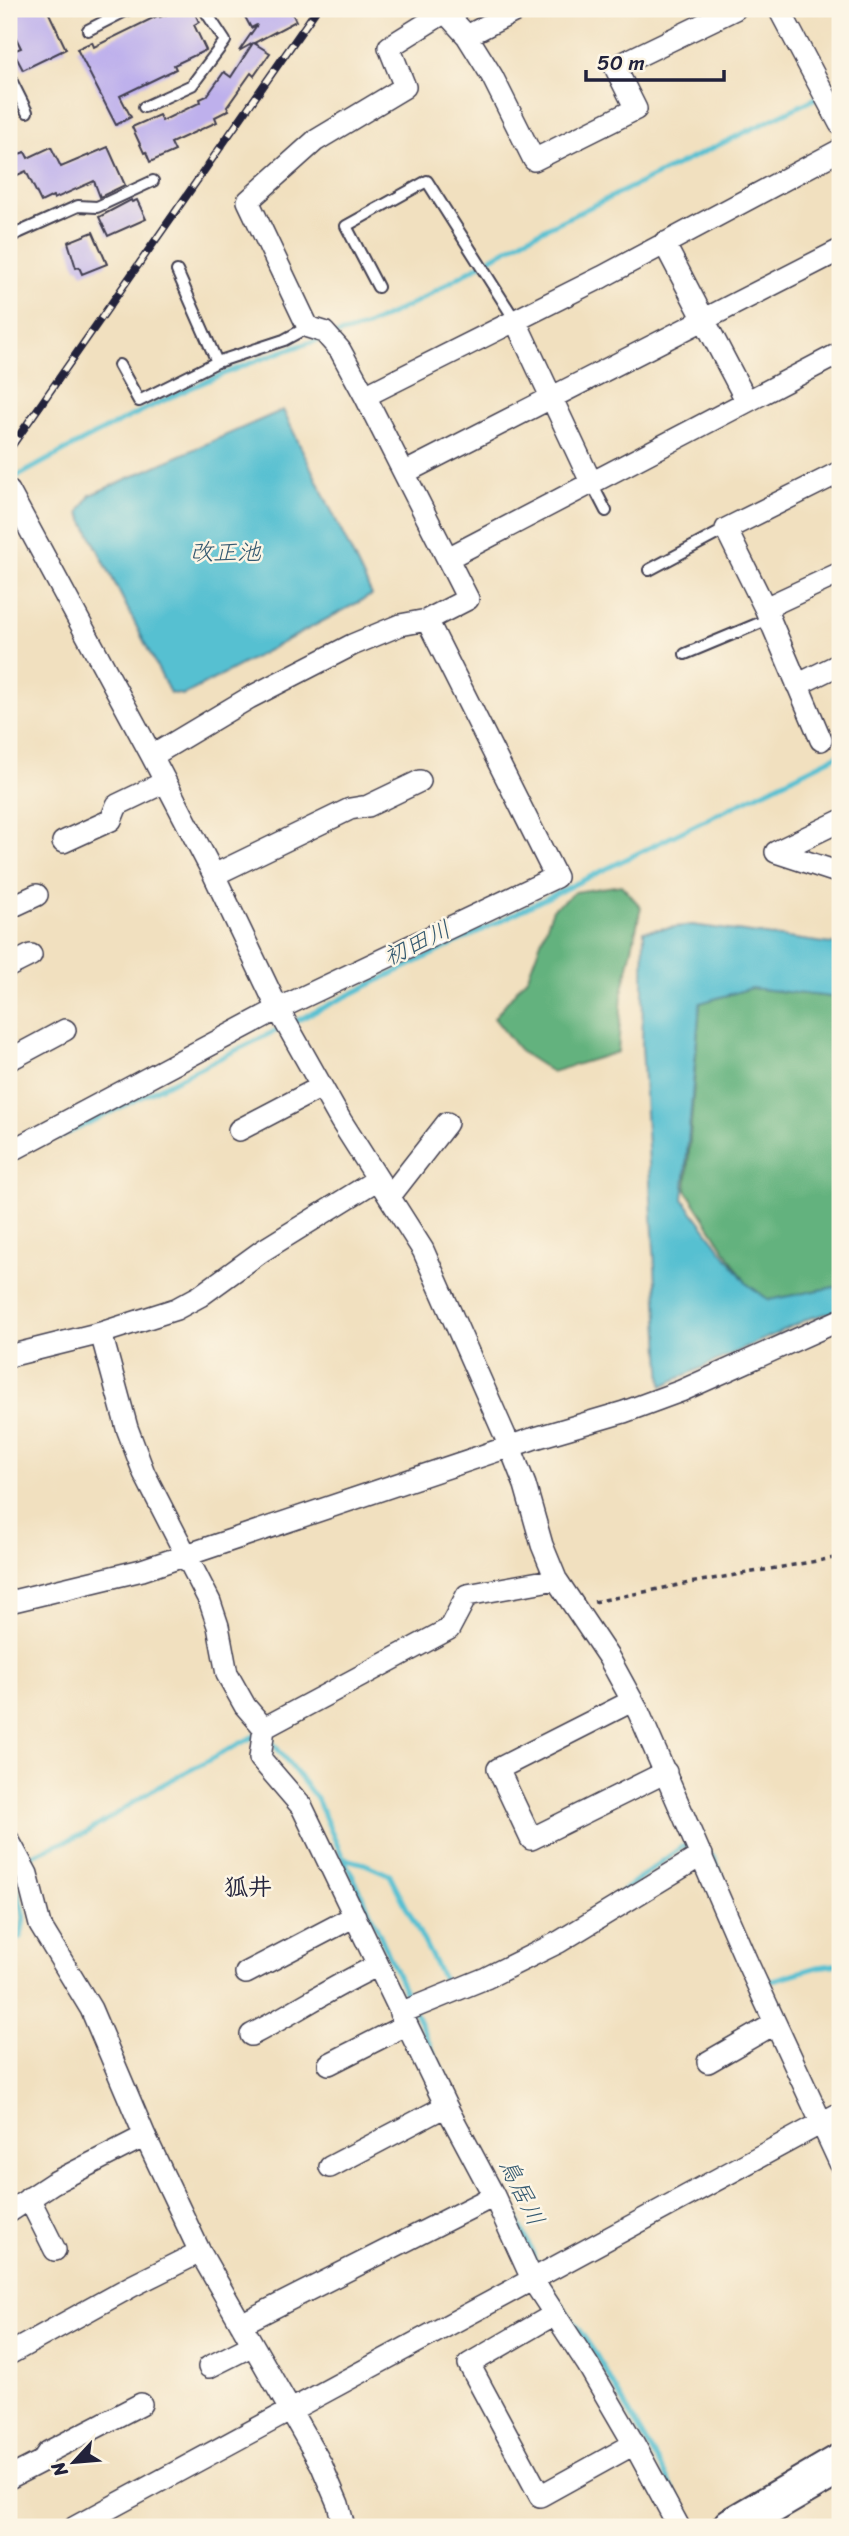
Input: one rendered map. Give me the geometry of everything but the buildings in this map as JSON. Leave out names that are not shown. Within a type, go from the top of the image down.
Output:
[{"type":"highway","points":[[732,2527],[840,2465]]},
{"type":"street","points":[[467,36],[519,9]]},
{"type":"street","points":[[152,756],[249,698],[352,645],[400,625],[426,620],[468,599],[340,350],[316,330],[248,201],[315,141],[405,86],[389,47],[443,11],[467,36],[492,76],[534,160],[636,109],[615,66],[735,9]]},
{"type":"street","points":[[779,9],[840,124]]},
{"type":"street","points":[[365,396],[840,150]]},
{"type":"street","points":[[664,243],[747,400]]},
{"type":"street","points":[[404,474],[840,250]]},
{"type":"street","points":[[515,320],[591,482]]},
{"type":"street","points":[[447,558],[840,354]]},
{"type":"street","points":[[821,740],[767,613],[726,529],[840,472]]},
{"type":"street","points":[[9,491],[214,875],[289,1030],[321,1087],[423,1250],[510,1447],[556,1579],[609,1658],[632,1701],[666,1772],[774,2024],[831,2118],[840,2163]]},
{"type":"street","points":[[767,613],[840,573]]},
{"type":"street","points":[[12,1142],[278,1009],[556,877],[426,620]]},
{"type":"street","points":[[797,685],[840,664]]},
{"type":"street","points":[[214,875],[350,809],[368,806],[420,781]]},
{"type":"street","points":[[63,842],[111,820],[117,805],[165,782]]},
{"type":"street","points":[[840,821],[776,852],[840,873]]},
{"type":"street","points":[[9,908],[37,895]]},
{"type":"street","points":[[9,966],[31,955]]},
{"type":"street","points":[[9,1060],[65,1030]]},
{"type":"street","points":[[239,1130],[321,1087]]},
{"type":"street","points":[[9,1356],[101,1333],[176,1309],[200,1296],[262,1251],[384,1187],[447,1123]]},
{"type":"street","points":[[9,1602],[108,1579],[187,1555],[653,1402],[840,1320]]},
{"type":"street","points":[[101,1333],[127,1428],[144,1473],[214,1613],[227,1674],[245,1706],[264,1728],[260,1758],[302,1807],[377,1966],[409,2014],[446,2106],[539,2278],[555,2314],[634,2444],[679,2527]]},
{"type":"street","points":[[264,1728],[449,1629],[467,1595],[556,1579]]},
{"type":"street","points":[[632,1701],[498,1769],[531,1839],[666,1772]]},
{"type":"street","points":[[13,1848],[27,1874],[40,1925],[91,2009],[145,2136],[200,2252],[291,2410],[331,2486],[345,2527]]},
{"type":"street","points":[[329,2064],[409,2014],[559,1942],[699,1850]]},
{"type":"street","points":[[246,1973],[355,1916]]},
{"type":"street","points":[[250,2035],[295,2012],[344,1981],[377,1966]]},
{"type":"street","points":[[708,2062],[774,2024]]},
{"type":"street","points":[[330,2167],[446,2106]]},
{"type":"street","points":[[75,2527],[831,2118]]},
{"type":"street","points":[[9,2212],[74,2171],[145,2136]]},
{"type":"street","points":[[241,2323],[494,2196]]},
{"type":"street","points":[[29,2198],[55,2250]]},
{"type":"street","points":[[9,2354],[200,2252]]},
{"type":"street","points":[[555,2314],[469,2364],[540,2496],[634,2444]]},
{"type":"street","points":[[209,2367],[253,2345]]},
{"type":"street","points":[[9,2478],[42,2461],[48,2452],[141,2403]]},
{"type":"lane","points":[[88,30],[129,9]]},
{"type":"lane","points":[[144,107],[192,85],[225,41],[204,9]]},
{"type":"lane","points":[[9,76],[27,112]]},
{"type":"lane","points":[[9,237],[78,206],[97,206],[153,181]]},
{"type":"lane","points":[[377,287],[346,226],[427,181],[515,320]]},
{"type":"lane","points":[[177,271],[217,362]]},
{"type":"lane","points":[[119,365],[139,401],[217,362],[316,330]]},
{"type":"lane","points":[[591,482],[606,511]]},
{"type":"lane","points":[[649,570],[726,529]]},
{"type":"lane","points":[[685,654],[767,613]]},
{"type":"path","points":[[575,1606],[840,1557]]},
{"type":"green space","points":[[621,885],[641,907],[622,994],[618,1052],[552,1072],[521,1052],[494,1018],[528,976],[553,909],[575,892]]},
{"type":"green space","points":[[751,988],[840,998],[840,1286],[769,1300],[747,1284],[686,1190],[700,1003]]},
{"type":"water","name":"改正池","points":[[283,410],[372,595],[184,695],[170,693],[79,512],[90,495]]},
{"type":"water","points":[[692,925],[840,945],[840,998],[751,988],[700,1003],[683,1199],[747,1284],[769,1300],[840,1286],[840,1310],[810,1318],[662,1386],[642,1046],[644,931]]},
{"type":"waterway","points":[[827,93],[840,87]]},
{"type":"waterway","points":[[335,335],[365,327],[420,300],[524,239],[818,97]]},
{"type":"waterway","points":[[11,480],[163,401],[242,366],[322,339]]},
{"type":"waterway","name":"初田川","points":[[290,1024],[840,754]]},
{"type":"waterway","name":"初田川","points":[[58,1138],[281,1028]]},
{"type":"waterway","name":"鳥居川","points":[[27,1863],[34,1854],[86,1833],[156,1788],[258,1734]]},
{"type":"waterway","points":[[268,1737],[317,1799],[343,1858],[390,1875],[446,1985],[448,1984]]},
{"type":"waterway","points":[[614,1897],[683,1846],[692,1849]]},
{"type":"waterway","points":[[708,1854],[714,1856],[724,1883]]},
{"type":"waterway","name":"鳥居川","points":[[343,1858],[362,1894],[410,2003]]},
{"type":"waterway","name":"鳥居川","points":[[9,1943],[21,1937],[24,1917],[15,1883],[20,1875]]},
{"type":"waterway","points":[[762,1972],[770,1981],[817,1967],[840,1964]]},
{"type":"waterway","name":"鳥居川","points":[[415,2012],[462,2114]]},
{"type":"waterway","name":"鳥居川","points":[[501,2187],[540,2270]]},
{"type":"waterway","name":"鳥居川","points":[[548,2285],[595,2353],[695,2527]]},
{"type":"railway","points":[[9,450],[317,9]]},
{"type":"district","name":"狐井","points":[[248,1887]]}]
